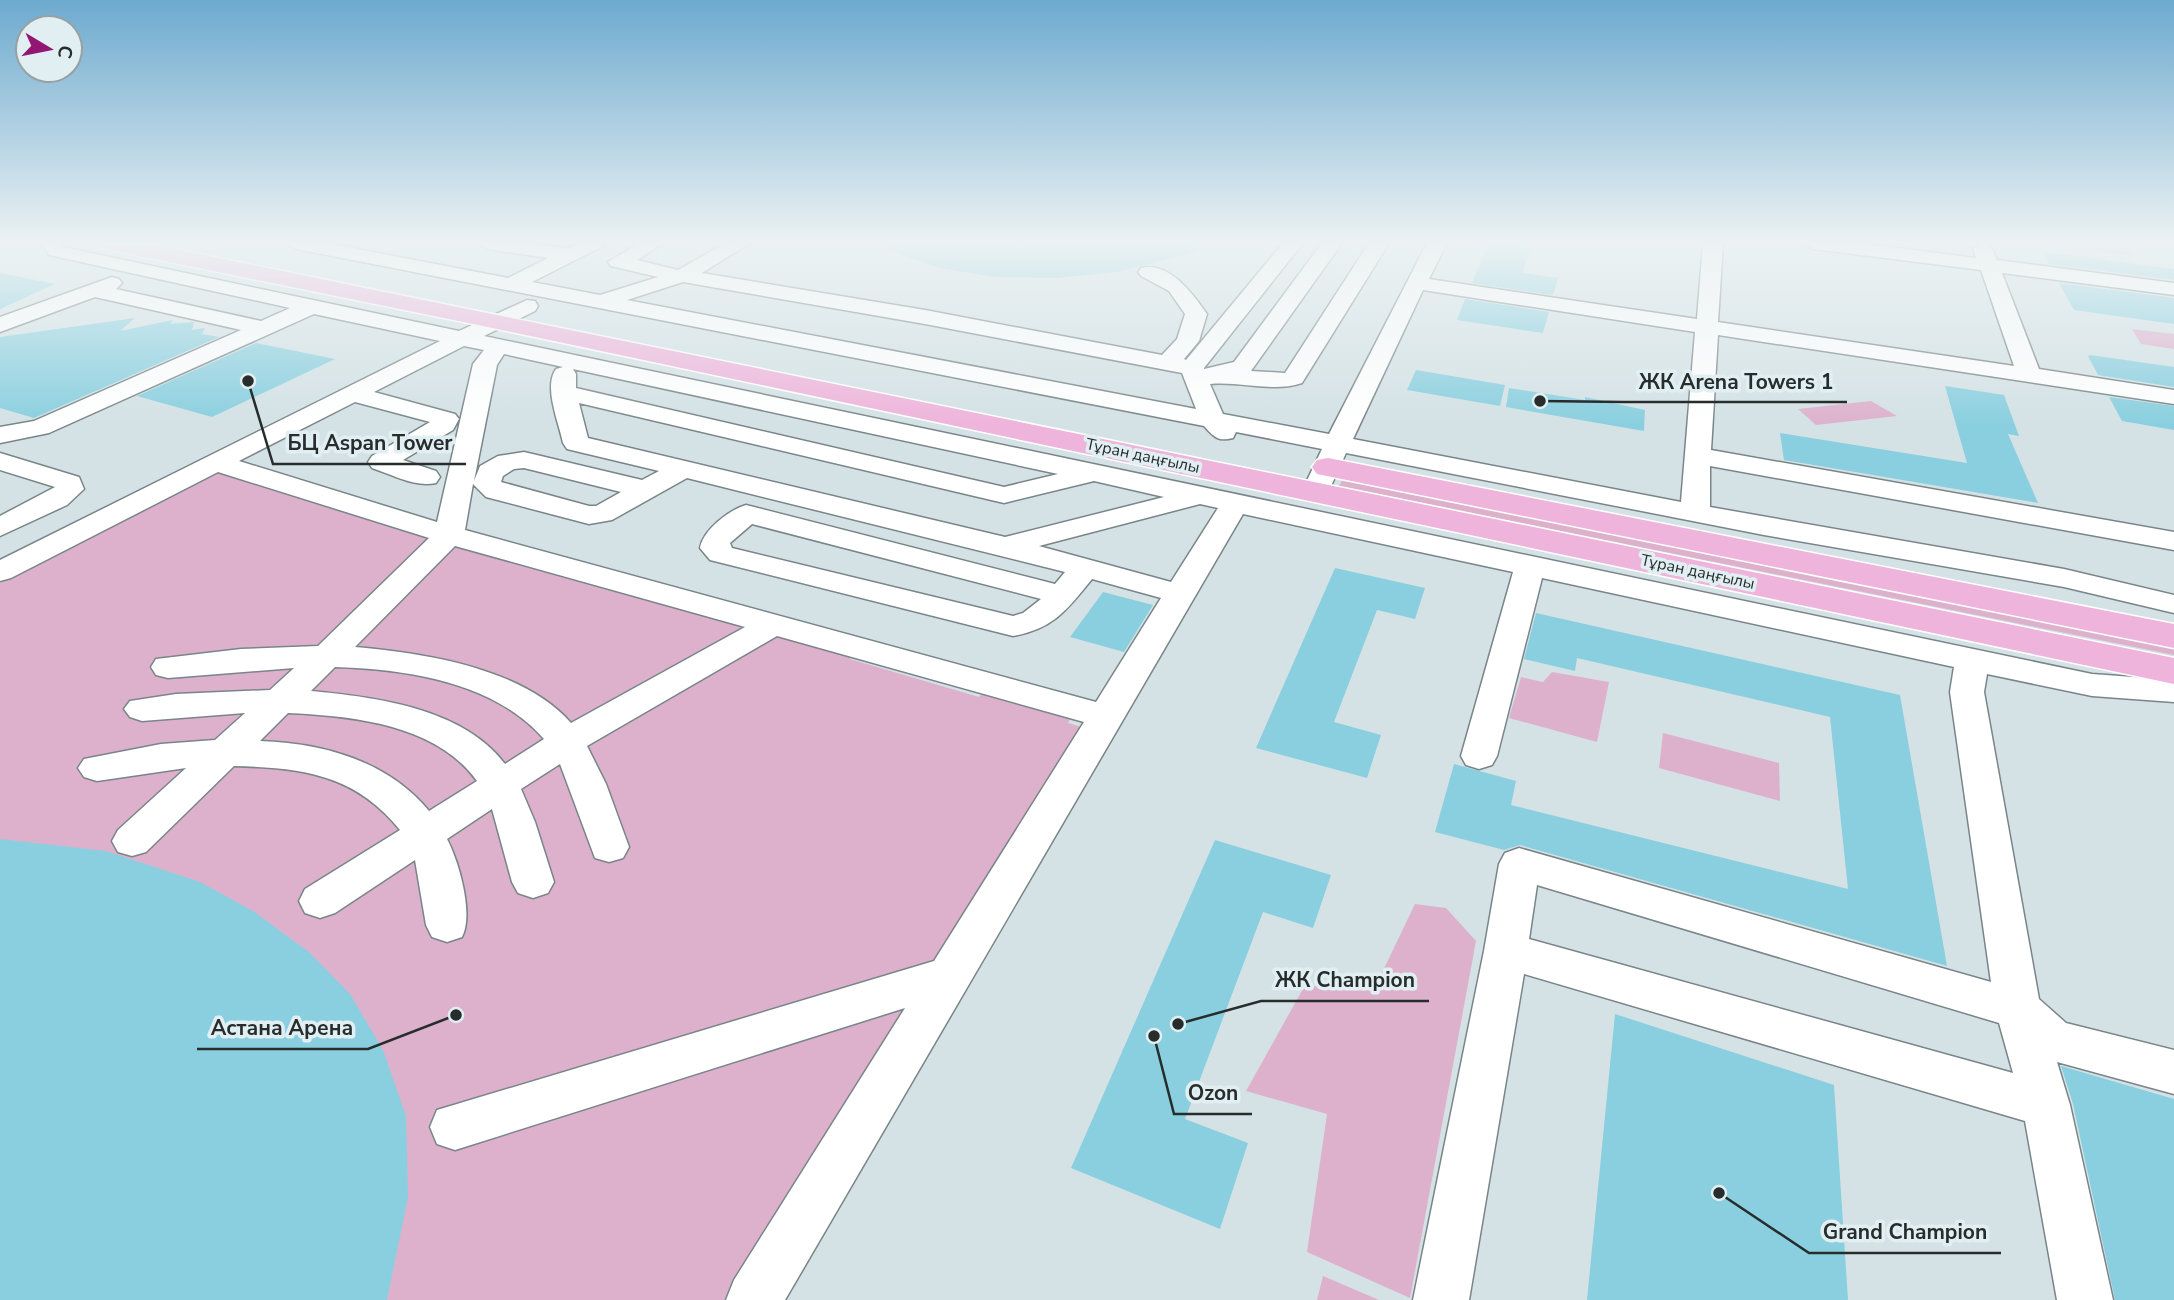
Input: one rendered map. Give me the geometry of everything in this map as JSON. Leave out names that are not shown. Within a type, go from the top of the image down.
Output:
[{"type":"main road","name":"Тұран даңғылы","points":[[344,304],[498,334],[1327,467],[2174,671]]},
{"type":"main road","name":"Тұран даңғылы","points":[[560,304],[1327,467],[2174,636]]},
{"type":"lane","points":[[0,314],[25,304]]},
{"type":"lane","points":[[0,325],[57,304]]},
{"type":"lane","points":[[154,304],[263,328]]},
{"type":"lane","points":[[298,304],[463,337],[498,334],[564,361],[2092,685],[2174,691]]},
{"type":"lane","points":[[132,841],[327,656],[449,534],[485,364],[514,304]]},
{"type":"lane","points":[[610,304],[1213,420],[1327,467],[1696,513],[2064,579],[2174,604]]},
{"type":"lane","points":[[865,304],[1167,364],[1197,375],[1229,375],[1282,382],[1294,378],[1361,304]]},
{"type":"lane","points":[[1167,364],[1188,341],[1196,314],[1188,304]]},
{"type":"lane","points":[[1197,375],[1249,304]]},
{"type":"lane","points":[[1197,375],[1242,367],[1288,304]]},
{"type":"lane","points":[[1327,467],[1363,388],[1386,304]]},
{"type":"lane","points":[[1597,304],[1709,326],[2174,397]]},
{"type":"lane","points":[[1696,513],[1710,304]]},
{"type":"lane","points":[[2004,304],[2029,375]]},
{"type":"lane","points":[[0,435],[40,428],[311,307]]},
{"type":"lane","points":[[0,572],[216,463],[356,384],[384,377],[463,337]]},
{"type":"lane","points":[[564,361],[564,392],[576,443],[1004,546],[1180,594]]},
{"type":"lane","points":[[1197,375],[1213,420],[1240,449]]},
{"type":"lane","points":[[356,384],[446,419],[444,425],[381,462],[426,477]]},
{"type":"lane","points":[[564,392],[1004,495],[1094,473]]},
{"type":"lane","points":[[423,437],[452,447]]},
{"type":"lane","points":[[1698,456],[2174,541]]},
{"type":"lane","points":[[0,461],[69,483],[70,489],[57,499],[0,527]]},
{"type":"lane","points":[[216,463],[449,534],[1107,717]]},
{"type":"lane","points":[[643,489],[681,470]]},
{"type":"lane","points":[[770,491],[716,540],[715,548],[721,554],[1013,626],[1026,626],[1036,621],[1084,569]]},
{"type":"lane","points":[[1004,546],[1217,499]]},
{"type":"lane","points":[[754,1300],[1180,594],[1217,499]]},
{"type":"lane","points":[[746,514],[1062,595]]},
{"type":"lane","points":[[1479,757],[1530,566]]},
{"type":"lane","points":[[320,901],[566,742],[775,624]]},
{"type":"lane","points":[[168,667],[266,657],[327,656],[407,662],[489,684],[539,713],[566,742],[577,762],[609,847]]},
{"type":"lane","points":[[1972,660],[1967,692],[2018,1009],[2046,1105],[2085,1300]]},
{"type":"lane","points":[[142,709],[279,700],[358,706],[432,728],[475,755],[489,768],[509,803],[533,882]]},
{"type":"lane","points":[[97,768],[158,757],[225,753],[305,759],[364,777],[394,797],[423,833],[432,850],[447,925]]},
{"type":"lane","points":[[1441,1300],[1506,951],[1519,864],[2018,1009],[2052,1040],[2174,1072]]},
{"type":"lane","points":[[1506,951],[2046,1105]]},
{"type":"lane","points":[[455,1127],[949,975]]},
{"type":"shaded area","points":[[2132,329],[2174,334],[2174,349],[2141,344]]},
{"type":"shaded area","points":[[1871,401],[1897,416],[1816,425],[1798,409]]},
{"type":"shaded area","points":[[216,472],[763,633],[767,631],[853,655],[850,659],[979,697],[983,692],[1071,717],[1068,723],[1089,729],[735,1300],[0,1300],[0,583]]},
{"type":"shaded area","points":[[1343,479],[2174,646],[2174,655],[1339,486]]},
{"type":"shaded area","points":[[1552,672],[1609,682],[1597,742],[1509,718],[1521,677],[1543,682]]},
{"type":"shaded area","points":[[1663,733],[1779,763],[1780,801],[1659,768]]},
{"type":"shaded area","points":[[1415,904],[1446,908],[1476,941],[1410,1298],[1307,1252],[1327,1114],[1246,1091],[1304,987],[1378,981]]},
{"type":"shaded area","points":[[1323,1276],[1379,1300],[1317,1300]]},
{"type":"building","points":[[0,304],[12,304],[0,309]]},
{"type":"building","points":[[1463,304],[1495,304],[1549,312],[1543,333],[1457,320]]},
{"type":"building","points":[[2070,304],[2174,304],[2174,324],[2074,310]]},
{"type":"building","points":[[135,318],[120,331],[173,320],[170,324],[194,322],[192,330],[205,328],[202,334],[219,337],[34,418],[0,408],[0,337]]},
{"type":"building","points":[[256,343],[335,359],[212,417],[137,396]]},
{"type":"building","points":[[2088,356],[2174,367],[2174,387],[2098,375]]},
{"type":"building","points":[[1416,370],[1505,385],[1500,406],[1407,390]]},
{"type":"building","points":[[1945,386],[2004,395],[2019,436],[2008,434],[2038,503],[1784,460],[1780,433],[1967,463]]},
{"type":"building","points":[[1509,388],[1585,400],[1585,397],[1645,410],[1644,431],[1506,407]]},
{"type":"building","points":[[2109,397],[2174,406],[2174,430],[2122,421]]},
{"type":"building","points":[[1335,568],[1425,588],[1415,619],[1377,610],[1334,722],[1381,735],[1367,778],[1256,748]]},
{"type":"building","points":[[1103,592],[1153,605],[1124,652],[1070,637]]},
{"type":"building","points":[[1536,613],[1900,695],[1947,966],[1520,845],[1504,850],[1435,832],[1454,764],[1516,781],[1511,805],[1848,889],[1830,717],[1577,658],[1575,671],[1524,659]]},
{"type":"building","points":[[0,839],[106,851],[200,882],[253,911],[309,952],[350,994],[383,1050],[406,1116],[408,1197],[387,1300],[0,1300]]},
{"type":"building","points":[[1215,840],[1331,875],[1313,928],[1263,912],[1185,1119],[1248,1143],[1220,1229],[1071,1168]]},
{"type":"building","points":[[1615,1014],[1834,1085],[1848,1300],[1587,1300]]},
{"type":"building","points":[[2061,1066],[2174,1099],[2174,1300],[2115,1300],[2073,1104]]},
{"type":"place","name":"БЦ Aspan Tower","points":[[248,381]]},
{"type":"place","name":"ЖК Arena Towers 1","points":[[1540,401]]},
{"type":"place","name":"Астана Арена","points":[[456,1015]]},
{"type":"place","name":"ЖК Champion","points":[[1178,1024]]},
{"type":"place","name":"Ozon","points":[[1154,1036]]},
{"type":"place","name":"Grand Champion","points":[[1719,1193]]}]
